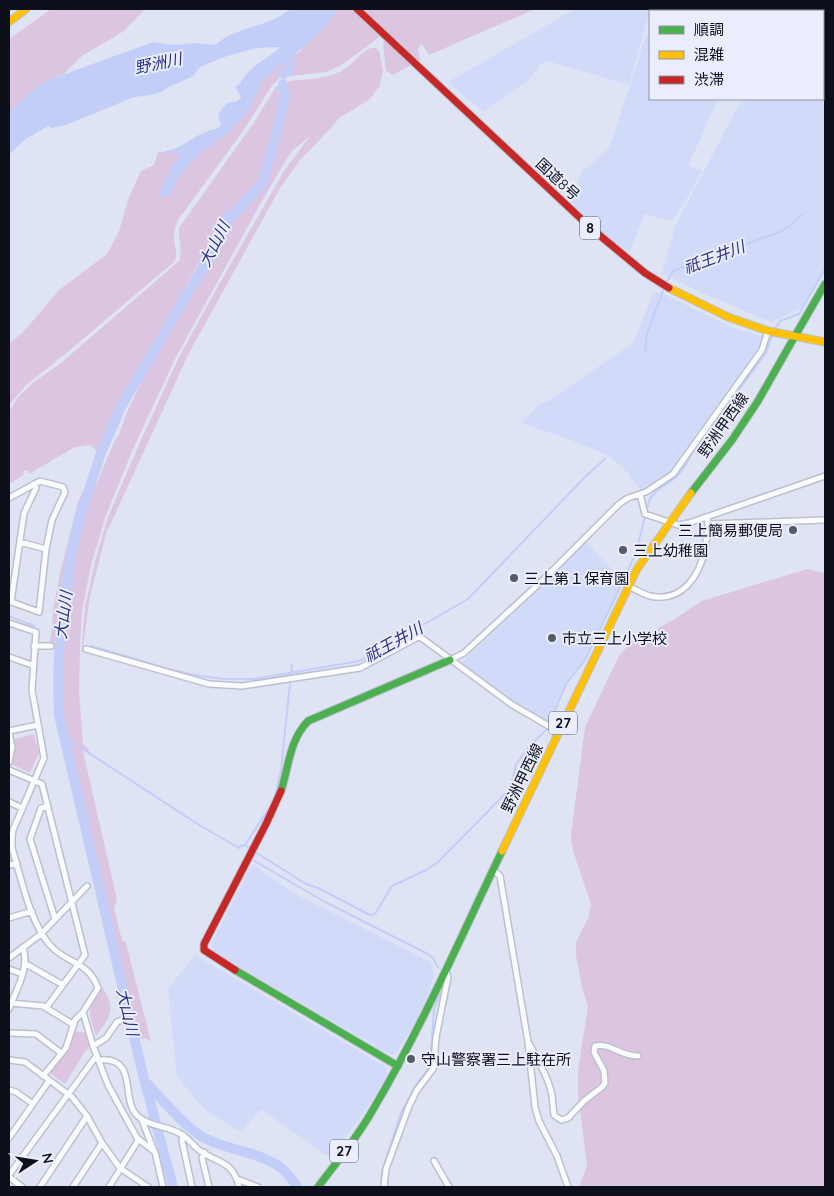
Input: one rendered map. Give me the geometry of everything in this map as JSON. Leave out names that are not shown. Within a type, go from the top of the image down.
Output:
[{"type":"main road","points":[[9,22],[26,9]]},
{"type":"main road","name":"国道8号","points":[[357,9],[621,255],[662,284],[726,320],[768,331],[825,342]]},
{"type":"main road","name":"野洲甲西線","points":[[318,1187],[370,1115],[398,1066],[446,970],[637,569],[732,440],[758,401],[825,284]]},
{"type":"main road","points":[[398,1066],[208,954],[204,950],[204,944],[274,809],[295,736],[302,726],[308,721],[450,660]]},
{"type":"street","points":[[450,660],[464,652],[544,579],[619,504],[673,474],[762,350],[768,331]]},
{"type":"street","points":[[640,494],[645,514],[678,525],[825,476]]},
{"type":"street","points":[[9,498],[34,484],[40,481],[63,486],[65,492],[52,520],[46,549],[40,612],[10,601],[24,513],[36,488],[34,484]]},
{"type":"street","points":[[628,586],[649,596],[661,597],[683,590],[692,581],[703,556],[709,524],[706,517]]},
{"type":"street","points":[[709,524],[825,520]]},
{"type":"street","points":[[20,542],[46,549]]},
{"type":"street","points":[[9,623],[36,632],[32,665],[32,690],[44,758],[22,808],[12,838],[17,863],[37,928],[56,952],[86,968],[95,980],[98,988],[74,1024],[66,1048],[43,1076]]},
{"type":"street","points":[[86,649],[210,684],[242,686],[360,668],[418,637],[511,704],[559,732]]},
{"type":"street","points":[[34,646],[51,646]]},
{"type":"street","points":[[9,658],[32,665]]},
{"type":"street","points":[[9,762],[12,747],[9,732],[38,725]]},
{"type":"street","points":[[9,770],[42,784],[85,955],[46,1008]]},
{"type":"street","points":[[9,802],[22,808]]},
{"type":"street","points":[[48,806],[41,808],[30,839],[55,920]]},
{"type":"street","points":[[9,866],[17,863]]},
{"type":"street","points":[[493,870],[500,876],[528,1042],[535,1107],[539,1121],[558,1156],[568,1187]]},
{"type":"street","points":[[9,958],[41,934],[87,886]]},
{"type":"street","points":[[9,918],[32,911]]},
{"type":"street","points":[[9,1010],[26,964],[23,947]]},
{"type":"street","points":[[26,964],[62,985]]},
{"type":"street","points":[[9,969],[22,974]]},
{"type":"street","points":[[384,1187],[390,1154],[409,1106],[417,1090],[433,1069],[436,1038],[448,977],[446,970]]},
{"type":"street","points":[[11,1003],[34,1004],[46,1008],[74,1024]]},
{"type":"street","points":[[83,1012],[93,1046],[108,1085],[125,1119],[139,1139],[155,1152]]},
{"type":"street","points":[[93,1046],[106,1038],[117,1022],[122,1020]]},
{"type":"street","points":[[9,1033],[36,1034],[61,1053]]},
{"type":"street","points":[[528,1042],[548,1081],[553,1098],[554,1115],[561,1120],[568,1118],[584,1101],[602,1088],[605,1083],[604,1071],[594,1052],[595,1046],[602,1044],[627,1056],[638,1056]]},
{"type":"street","points":[[22,1187],[9,1176],[67,1094],[98,1058]]},
{"type":"street","points":[[98,1058],[118,1063],[123,1069],[132,1108],[138,1117],[149,1123],[178,1132],[199,1150],[223,1162],[234,1172],[238,1179],[239,1187]]},
{"type":"street","points":[[9,1060],[25,1062],[72,1097],[87,1116],[102,1143],[120,1168],[146,1187]]},
{"type":"street","points":[[9,1138],[49,1081]]},
{"type":"street","points":[[9,1090],[16,1092],[33,1104]]},
{"type":"street","points":[[40,1187],[87,1116]]},
{"type":"street","points":[[142,1120],[155,1152],[163,1187]]},
{"type":"street","points":[[183,1135],[182,1141],[192,1187]]},
{"type":"street","points":[[109,1187],[139,1139]]},
{"type":"street","points":[[73,1187],[102,1143]]},
{"type":"street","points":[[204,1152],[202,1158],[209,1187]]},
{"type":"street","points":[[434,1161],[449,1187]]},
{"type":"street","points":[[238,1179],[258,1187]]},
{"type":"shaded area","points":[[51,9],[145,9],[124,31],[83,55],[64,74],[46,81],[9,113],[9,48],[11,46],[9,39]]},
{"type":"shaded area","points":[[337,9],[535,9],[429,55],[422,44],[418,48],[420,60],[393,75],[386,71],[383,44],[389,30],[343,64],[327,72],[281,77],[273,84],[243,131],[178,220],[174,235],[176,253],[174,262],[26,385],[9,405],[9,344],[26,329],[59,290],[107,254],[119,231],[129,197],[141,171],[154,165],[158,152],[179,153],[181,156],[173,164],[159,194],[169,196],[182,172],[199,154],[231,130],[234,123],[252,104],[263,79],[286,60],[288,68],[281,74],[288,74],[290,59],[299,52]]},
{"type":"shaded area","points":[[575,9],[652,9],[649,10],[629,85],[548,61],[541,64],[527,81],[483,112],[448,82]]},
{"type":"shaded area","points":[[646,35],[649,36],[649,100],[718,100],[688,166],[702,170],[689,195],[672,221],[644,214],[630,251],[620,247],[571,203],[581,173],[610,147]]},
{"type":"shaded area","points":[[825,40],[825,268],[803,307],[771,322],[662,274],[675,226],[741,100],[824,100]]},
{"type":"shaded area","points":[[371,48],[376,48],[379,51],[383,70],[380,85],[369,100],[340,117],[300,160],[280,188],[188,355],[106,534],[90,596],[83,647],[85,607],[96,558],[108,517],[138,447],[179,357],[217,288],[284,171],[310,136],[291,152],[176,357],[133,449],[106,515],[91,565],[82,610],[80,646],[79,693],[83,744],[90,751],[83,751],[117,900],[114,909],[122,940],[126,943],[151,1042],[146,1038],[141,1039],[126,1012],[74,798],[62,741],[57,664],[59,622],[66,577],[80,523],[115,440],[119,435],[127,412],[170,322],[237,196],[153,344],[83,500],[71,542],[60,595],[54,645],[50,644],[60,573],[78,502],[98,458],[97,451],[90,445],[75,447],[29,474],[27,470],[23,471],[24,475],[9,484],[9,412],[18,397],[34,382],[61,363],[179,261],[181,253],[179,228],[257,118],[275,88],[280,84],[278,92],[280,95],[287,93],[287,83],[289,81],[319,78],[340,72]]},
{"type":"shaded area","points":[[657,291],[734,328],[764,337],[759,351],[691,444],[676,469],[666,478],[642,492],[629,474],[610,457],[579,443],[522,423],[539,405],[550,400],[633,343],[653,294]]},
{"type":"shaded area","points":[[585,541],[624,582],[586,659],[565,683],[548,723],[515,704],[463,668],[462,662],[546,583]]},
{"type":"shaded area","points":[[807,569],[825,573],[825,1187],[579,1187],[587,1166],[578,1094],[578,1071],[588,1006],[576,956],[576,942],[589,916],[591,904],[573,851],[571,835],[585,727],[618,658],[628,645],[673,620],[702,601]]},
{"type":"shaded area","points":[[34,734],[39,753],[30,773],[11,764],[15,739]]},
{"type":"shaded area","points":[[252,864],[295,894],[431,962],[434,977],[421,1012],[397,1053],[391,1055],[214,952],[211,944]]},
{"type":"shaded area","points":[[195,955],[386,1067],[387,1076],[369,1105],[347,1135],[327,1156],[261,1109],[241,1132],[206,1111],[177,1077],[168,988]]},
{"type":"shaded area","points":[[102,987],[109,1001],[110,1013],[96,1036],[90,1010],[93,1000]]},
{"type":"shaded area","points":[[75,1031],[86,1033],[89,1049],[86,1050],[65,1084],[51,1074],[50,1069],[64,1053]]},
{"type":"water","name":"野洲川","points":[[290,9],[337,9],[328,24],[290,59],[288,74],[285,73],[288,64],[286,61],[263,79],[252,104],[241,120],[236,124],[234,123],[232,130],[199,154],[182,172],[169,196],[160,197],[159,194],[173,164],[181,155],[179,153],[165,153],[165,151],[176,148],[201,134],[219,127],[221,125],[218,114],[227,103],[241,98],[236,87],[237,85],[253,68],[281,47],[256,48],[224,57],[200,67],[193,76],[161,92],[134,97],[66,125],[52,128],[48,126],[24,140],[9,155],[9,113],[46,81],[153,42],[174,45],[196,43],[215,45],[233,34],[271,20]]},
{"type":"waterway","name":"大山川","points":[[283,74],[290,67],[290,50]]},
{"type":"waterway","name":"大山川","points":[[173,1187],[143,1075],[59,715],[60,639],[71,554],[79,520],[101,453],[121,407],[219,240],[228,216],[233,215],[263,182],[284,98],[283,84]]},
{"type":"waterway","name":"祇王井川","points":[[666,283],[675,270],[782,231],[803,214]]},
{"type":"waterway","points":[[775,329],[780,321],[799,314],[825,269]]},
{"type":"waterway","name":"祇王井川","points":[[645,352],[647,334],[664,288]]},
{"type":"waterway","points":[[255,852],[306,884],[318,888],[370,915],[375,914],[392,886],[437,863],[511,788],[516,764],[528,748],[547,729],[566,684],[585,660],[625,577],[636,552],[651,497],[681,472],[692,453],[766,353],[772,336]]},
{"type":"waterway","name":"祇王井川","points":[[91,646],[172,670],[225,679],[254,679],[360,661],[468,599],[585,477],[605,459]]},
{"type":"waterway","name":"祇王井川","points":[[9,616],[34,626]]},
{"type":"waterway","points":[[238,847],[245,845],[274,800],[281,770],[292,665]]},
{"type":"waterway","points":[[63,736],[196,823],[239,848]]},
{"type":"waterway","points":[[245,845],[251,849]]},
{"type":"waterway","points":[[253,860],[325,902],[426,953],[433,958],[438,967]]},
{"type":"waterway","points":[[381,1187],[382,1171],[401,1113],[416,1085],[430,1066],[434,1009],[440,995]]},
{"type":"waterway","points":[[145,1082],[177,1116],[198,1134],[217,1144],[270,1161],[280,1167],[297,1187]]},
{"type":"traffic: fast","points":[[795,336],[825,284]]},
{"type":"traffic: fast","points":[[691,493],[732,440],[758,401],[795,336]]},
{"type":"traffic: fast","points":[[281,791],[293,745],[308,721],[450,660]]},
{"type":"traffic: fast","points":[[318,1187],[359,1132],[407,1049],[502,851]]},
{"type":"traffic: fast","points":[[235,970],[398,1066]]},
{"type":"traffic: slow","points":[[9,22],[26,9]]},
{"type":"traffic: slow","points":[[669,288],[728,317],[768,331],[825,342]]},
{"type":"traffic: slow","points":[[502,851],[637,569],[691,493]]},
{"type":"traffic: jam","points":[[357,9],[592,229],[645,273],[669,288]]},
{"type":"traffic: jam","points":[[235,970],[204,950],[204,944],[281,791]]},
{"type":"place","name":"三上簡易郵便局","points":[[793,530]]},
{"type":"place","name":"三上幼稚園","points":[[623,550]]},
{"type":"place","name":"三上第１保育園","points":[[514,578]]},
{"type":"place","name":"市立三上小学校","points":[[552,638]]},
{"type":"place","name":"守山警察署三上駐在所","points":[[411,1059]]}]
